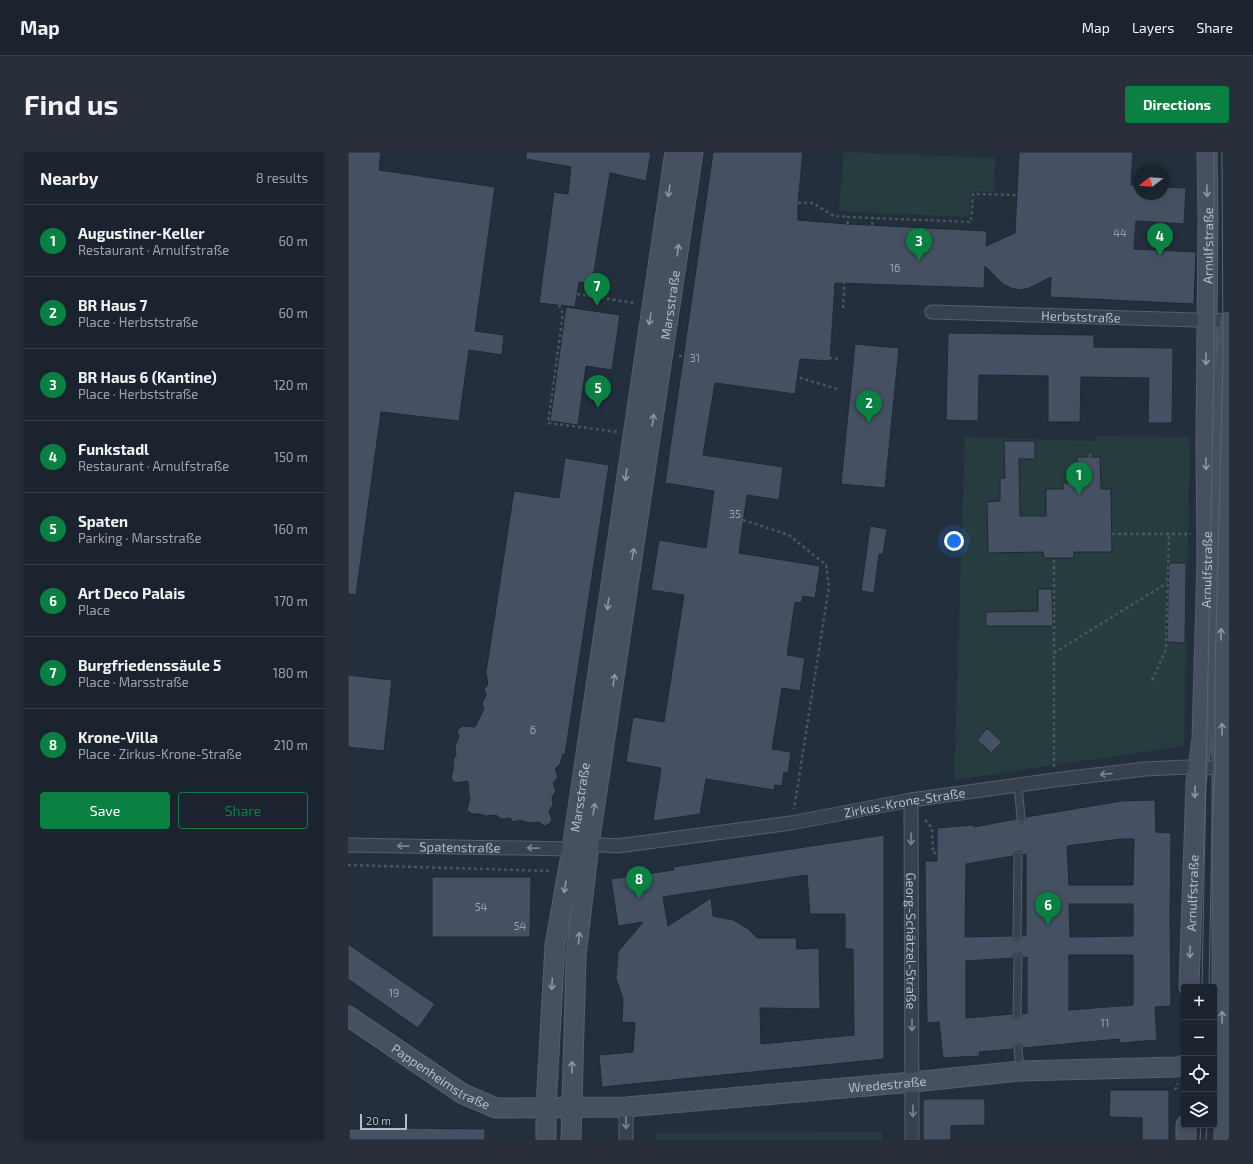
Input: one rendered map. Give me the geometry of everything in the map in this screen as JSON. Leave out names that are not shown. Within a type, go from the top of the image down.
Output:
[{"type":"street","name":"Marsstraße","points":[[638,457],[632,435],[675,152]]},
{"type":"street","name":"Marsstraße","points":[[546,1140],[546,1108],[555,945],[580,846],[638,457],[693,152]]},
{"type":"street","name":"Arnulfstraße","points":[[1207,152],[1207,561],[1215,674],[1226,767],[1222,793],[1222,1056],[1224,1140]]},
{"type":"street","name":"Herbststraße","points":[[932,312],[1206,320],[1229,322]]},
{"type":"street","name":"Arnulfstraße","points":[[1189,984],[1196,783],[1202,739],[1215,674],[1226,367],[1229,322]]},
{"type":"street","name":"Zirkus-Krone-Straße","points":[[580,846],[617,846],[791,823],[911,800],[1054,780],[1145,769],[1226,767]]},
{"type":"street","name":"Georg-Schätzel-Straße","points":[[911,800],[912,1140]]},
{"type":"street","name":"Spatenstraße","points":[[348,845],[580,846]]},
{"type":"street","name":"Marsstraße","points":[[571,1140],[580,846]]},
{"type":"street","name":"Pappenheimstraße","points":[[348,1016],[463,1094],[496,1108],[591,1106]]},
{"type":"street","name":"Wredestraße","points":[[591,1106],[626,1107],[1020,1071],[1181,1066]]},
{"type":"street","points":[[626,1107],[626,1140]]},
{"type":"street","points":[[1186,1128],[1186,1140]]},
{"type":"lane","points":[[1018,785],[1021,818]]},
{"type":"lane","points":[[1017,936],[1018,856]]},
{"type":"lane","points":[[1017,1014],[1018,958]]},
{"type":"lane","points":[[1018,1048],[1020,1071]]},
{"type":"path","points":[[798,203],[812,203],[834,216],[971,222],[973,194],[1016,195]]},
{"type":"path","points":[[843,308],[848,217]]},
{"type":"path","points":[[872,225],[873,218]]},
{"type":"path","points":[[839,236],[853,238]]},
{"type":"path","points":[[585,283],[591,296]]},
{"type":"path","points":[[577,294],[638,304]]},
{"type":"path","points":[[559,305],[563,314],[548,423],[632,435]]},
{"type":"path","points":[[678,355],[695,358]]},
{"type":"path","points":[[829,358],[839,359]]},
{"type":"path","points":[[794,376],[837,389]]},
{"type":"path","points":[[1090,457],[1091,451]]},
{"type":"path","points":[[744,520],[789,535],[826,565],[829,586],[791,823]]},
{"type":"path","points":[[1112,534],[1196,534]]},
{"type":"path","points":[[1152,680],[1166,650],[1169,534]]},
{"type":"path","points":[[1054,558],[1054,780]]},
{"type":"path","points":[[1054,653],[1167,583]]},
{"type":"path","points":[[932,828],[933,853],[937,852]]},
{"type":"path","points":[[348,865],[551,871]]},
{"type":"green space","points":[[844,152],[995,158],[994,192],[971,191],[969,217],[839,210]]},
{"type":"green space","points":[[1097,436],[1190,437],[1184,746],[954,780],[965,437],[1096,441]]},
{"type":"green space","points":[[882,1132],[882,1140],[655,1140],[655,1133]]},
{"type":"building","points":[[348,152],[381,152],[379,170],[495,187],[475,331],[504,335],[502,355],[469,350],[459,421],[381,412],[356,595],[348,594]]},
{"type":"building","points":[[526,152],[651,152],[646,181],[610,173],[592,284],[579,282],[575,307],[539,303],[554,192],[568,194],[571,167],[526,159]]},
{"type":"building","points":[[713,152],[803,152],[798,203],[798,220],[987,231],[986,246],[1015,233],[1019,152],[1133,152],[1131,185],[1133,185],[1133,200],[1169,200],[1169,187],[1186,188],[1184,224],[1136,221],[1134,249],[1196,252],[1194,304],[1050,297],[1051,277],[1029,288],[1020,290],[1003,284],[985,266],[984,288],[835,283],[830,361],[800,359],[795,394],[715,383],[703,455],[783,467],[779,500],[747,495],[739,553],[820,566],[815,598],[803,596],[801,603],[795,602],[787,655],[805,658],[800,691],[782,688],[772,749],[791,752],[788,773],[784,772],[782,786],[775,785],[774,790],[706,779],[700,814],[653,821],[661,768],[626,762],[633,717],[664,722],[684,595],[651,590],[659,540],[706,548],[714,491],[665,483]]},
{"type":"building","points":[[566,307],[620,315],[612,370],[586,366],[578,425],[550,421]]},
{"type":"building","points":[[948,333],[1094,335],[1094,347],[1173,348],[1172,423],[1148,423],[1149,378],[1081,377],[1080,422],[1048,422],[1048,376],[979,375],[978,421],[946,420]]},
{"type":"building","points":[[855,344],[899,348],[885,488],[841,484]]},
{"type":"building","points":[[1004,441],[1035,441],[1035,459],[1019,459],[1020,516],[1046,516],[1046,489],[1063,489],[1063,483],[1077,483],[1077,457],[1100,457],[1101,489],[1111,489],[1112,552],[1074,552],[1074,558],[1044,558],[1043,552],[988,553],[987,502],[1000,501],[1000,478],[1005,478]]},
{"type":"building","points":[[565,458],[609,465],[565,755],[563,754],[560,764],[555,769],[558,777],[553,783],[556,791],[552,797],[553,805],[549,811],[552,820],[549,824],[544,826],[539,822],[529,823],[520,820],[513,822],[510,818],[501,819],[496,815],[486,816],[472,814],[467,810],[470,797],[468,781],[455,783],[451,778],[454,765],[453,760],[456,755],[455,746],[459,737],[457,731],[463,726],[475,727],[484,709],[482,704],[486,695],[484,689],[488,685],[486,672],[514,491],[559,498]]},
{"type":"building","points":[[870,526],[887,529],[883,554],[879,554],[874,593],[861,591]]},
{"type":"building","points":[[1169,563],[1186,563],[1185,643],[1167,642]]},
{"type":"building","points":[[1038,589],[1052,589],[1053,626],[986,626],[986,612],[1038,611]]},
{"type":"building","points":[[348,675],[392,680],[384,751],[348,747]]},
{"type":"building","points":[[987,728],[1002,742],[991,753],[977,740]]},
{"type":"building","points":[[1155,800],[1156,832],[1171,833],[1171,1006],[1155,1007],[1157,1040],[1119,1043],[1119,1039],[1023,1048],[1022,1045],[1018,1043],[1013,1049],[979,1052],[980,1056],[943,1058],[939,1022],[927,1023],[925,861],[937,861],[937,828],[973,825],[974,827],[1016,819],[1022,823],[1026,817],[1121,801]],"holes":[[[1121,839],[1134,839],[1133,885],[1069,885],[1067,846]],[[1018,851],[1023,855],[1026,854],[1026,935],[1022,935],[1021,939],[1017,941],[1014,940],[1012,936],[965,937],[966,864],[1013,856],[1014,853]],[[1069,904],[1133,904],[1133,936],[1070,937]],[[1018,953],[1021,954],[1023,958],[1027,957],[1027,1013],[1022,1014],[1021,1017],[1017,1019],[1014,1018],[1012,1014],[966,1018],[966,961],[1013,958],[1014,955]],[[1069,955],[1133,955],[1133,1005],[1069,1010]]]},
{"type":"building","points":[[884,835],[884,1059],[602,1087],[599,1055],[633,1052],[635,1023],[622,1022],[623,999],[616,979],[618,952],[643,922],[618,926],[611,879],[674,870],[673,867]],"holes":[[[807,875],[810,914],[845,914],[845,949],[853,949],[854,1035],[761,1044],[760,1008],[820,1009],[819,948],[797,949],[796,938],[757,938],[747,928],[733,920],[713,916],[711,898],[668,926],[663,897]]]},
{"type":"building","points":[[432,877],[531,877],[530,937],[432,937]]},
{"type":"building","points":[[348,944],[435,1004],[418,1028],[348,979]]},
{"type":"building","points":[[1110,1090],[1169,1090],[1169,1140],[1142,1140],[1142,1118],[1109,1117]]},
{"type":"building","points":[[923,1099],[985,1099],[985,1125],[951,1126],[951,1140],[923,1140]]},
{"type":"building","points":[[349,1129],[485,1129],[485,1140],[349,1140]]},
{"type":"tram line","points":[[1202,984],[1214,358],[1214,152]]},
{"type":"tram line","points":[[1209,984],[1223,359],[1222,152]]},
{"type":"tram line","points":[[1200,1140],[1201,1128]]},
{"type":"tram line","points":[[1206,1140],[1207,1128]]},
{"type":"place","name":"Funkstadl","points":[[1160,256]]},
{"type":"place","name":"BR Haus 6 (Kantine)","points":[[919,261]]},
{"type":"place","name":"Burgfriedenssäule 5","points":[[597,306]]},
{"type":"place","name":"Spaten","points":[[598,408]]},
{"type":"place","name":"BR Haus 7","points":[[869,423]]},
{"type":"place","name":"Augustiner-Keller","points":[[1079,495]]},
{"type":"place","name":"Krone-Villa","points":[[639,899]]},
{"type":"place","name":"Art Deco Palais","points":[[1048,925]]}]
